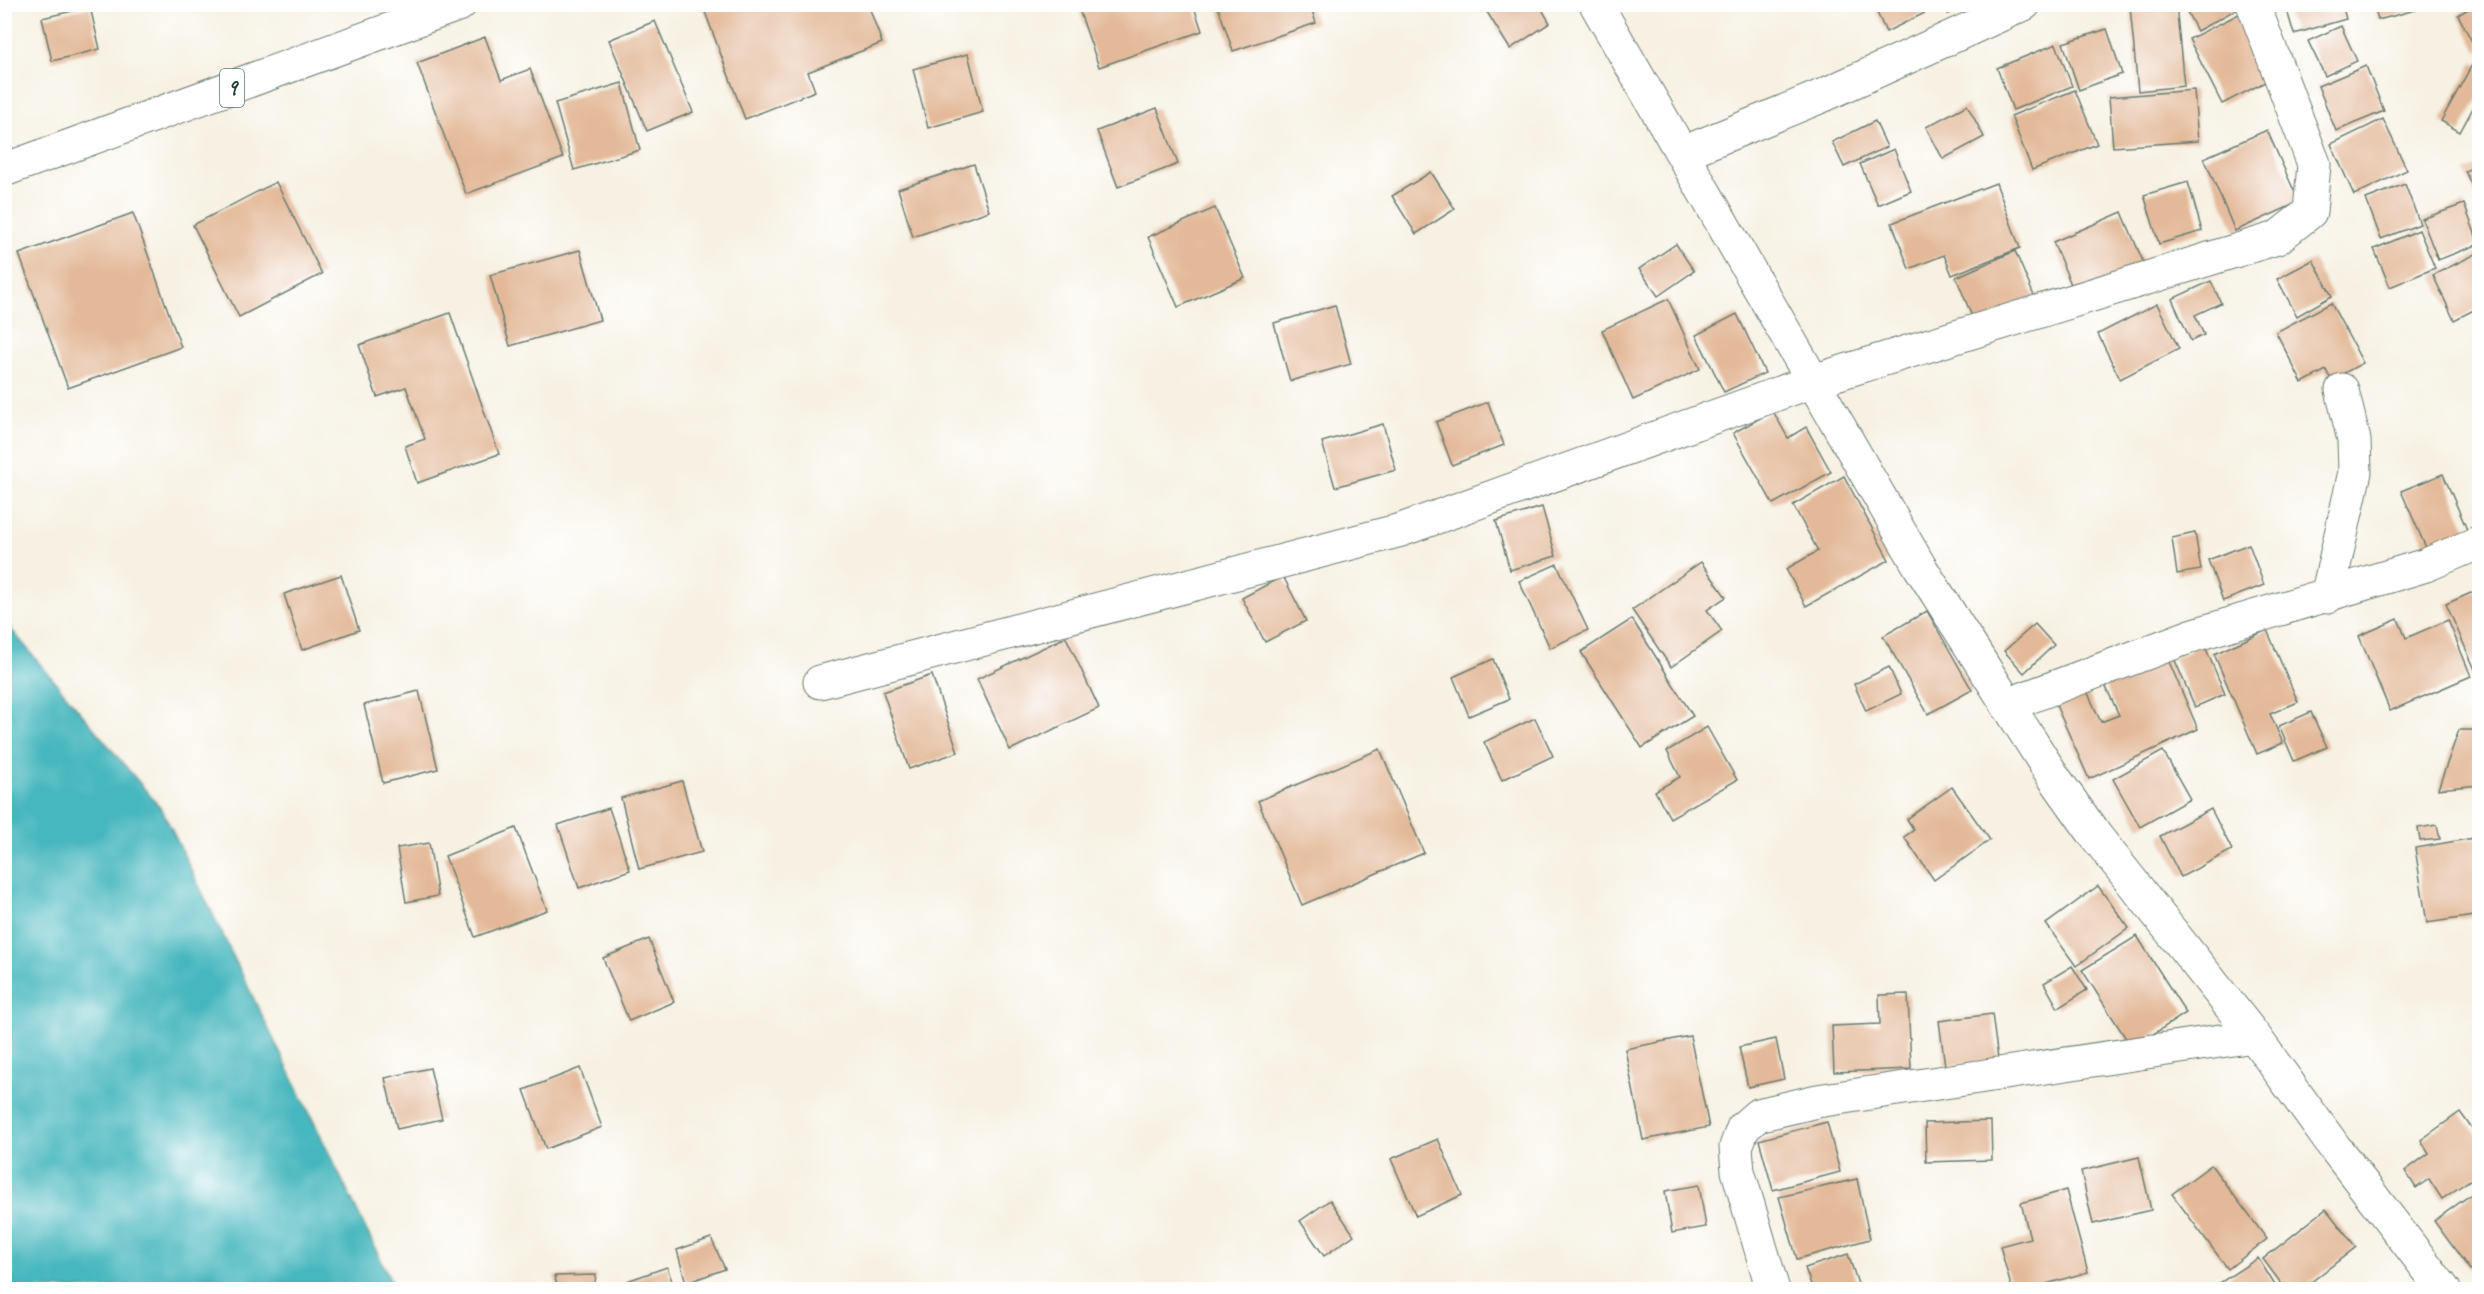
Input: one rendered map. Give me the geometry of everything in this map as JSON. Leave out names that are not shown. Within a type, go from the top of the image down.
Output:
[{"type":"main road","name":"9","points":[[4,170],[459,4]]},
{"type":"main road","points":[[1683,153],[1824,95],[2024,4]]},
{"type":"main road","points":[[820,682],[1401,530],[1813,381],[2277,238],[2310,212],[2314,164],[2253,4]]},
{"type":"main road","points":[[1602,6],[1683,153],[1920,567],[2007,705],[2095,835],[2254,1036],[2335,1148],[2444,1290]]},
{"type":"main road","points":[[2326,597],[2355,472],[2354,440],[2342,390]]},
{"type":"main road","points":[[2007,705],[2194,635],[2426,565],[2480,542]]},
{"type":"main road","points":[[1773,1290],[1738,1171],[1736,1147],[1743,1128],[1758,1115],[1817,1101],[2254,1036]]},
{"type":"water","points":[[5,622],[162,810],[395,1289],[5,1289]]},
{"type":"building","points":[[702,4],[868,4],[882,43],[808,72],[815,91],[745,119]]},
{"type":"building","points":[[937,4],[962,4],[962,5],[940,13]]},
{"type":"building","points":[[1077,4],[1193,4],[1202,31],[1099,67]]},
{"type":"building","points":[[1217,4],[1310,4],[1316,23],[1233,51]]},
{"type":"building","points":[[1482,4],[1539,4],[1550,23],[1510,49]]},
{"type":"building","points":[[1873,4],[1936,4],[1937,7],[1886,32]]},
{"type":"building","points":[[1945,4],[1975,4],[1975,5],[1948,14]]},
{"type":"building","points":[[2176,4],[2184,86],[2138,91],[2130,6]]},
{"type":"building","points":[[2183,4],[2234,4],[2237,9],[2197,31]]},
{"type":"building","points":[[2285,4],[2342,4],[2346,19],[2294,34]]},
{"type":"building","points":[[2374,4],[2422,4],[2423,8],[2378,20]]},
{"type":"building","points":[[2480,4],[2480,49],[2477,51],[2458,15]]},
{"type":"building","points":[[90,7],[100,49],[52,61],[42,18]]},
{"type":"building","points":[[2245,11],[2277,76],[2222,104],[2189,39]]},
{"type":"building","points":[[655,21],[693,112],[647,131],[609,40]]},
{"type":"building","points":[[2341,26],[2357,61],[2325,76],[2308,41]]},
{"type":"building","points":[[2107,29],[2122,74],[2079,90],[2063,43]]},
{"type":"building","points":[[485,37],[501,80],[530,69],[563,158],[466,194],[417,63]]},
{"type":"building","points":[[2056,44],[2072,86],[2013,110],[1997,68]]},
{"type":"building","points":[[968,54],[983,112],[928,128],[913,69]]},
{"type":"building","points":[[2473,63],[2480,66],[2480,95],[2460,132],[2441,121]]},
{"type":"building","points":[[2366,66],[2384,111],[2336,131],[2318,86]]},
{"type":"building","points":[[622,83],[640,150],[574,170],[555,103]]},
{"type":"building","points":[[2075,90],[2097,144],[2032,170],[2011,116]]},
{"type":"building","points":[[2194,90],[2198,141],[2113,147],[2109,97]]},
{"type":"building","points":[[1967,105],[1984,137],[1943,159],[1926,127]]},
{"type":"building","points":[[1157,108],[1178,164],[1118,187],[1097,131]]},
{"type":"building","points":[[2383,119],[2407,170],[2354,195],[2331,144]]},
{"type":"building","points":[[1875,121],[1887,147],[1844,167],[1832,142]]},
{"type":"building","points":[[2267,130],[2299,202],[2235,231],[2204,158]]},
{"type":"building","points":[[1894,149],[1911,191],[1878,205],[1860,164]]},
{"type":"building","points":[[974,164],[989,211],[913,237],[898,189]]},
{"type":"building","points":[[2480,164],[2480,204],[2465,171]]},
{"type":"building","points":[[1431,172],[1455,209],[1416,234],[1392,196]]},
{"type":"building","points":[[276,182],[322,274],[239,317],[193,225]]},
{"type":"building","points":[[2188,182],[2202,231],[2159,244],[2144,195]]},
{"type":"building","points":[[1996,183],[2020,248],[1952,275],[1944,255],[1909,269],[1892,223]]},
{"type":"building","points":[[2405,184],[2420,224],[2381,239],[2366,199]]},
{"type":"building","points":[[2464,204],[2479,244],[2438,260],[2422,219]]},
{"type":"building","points":[[1215,208],[1245,278],[1178,307],[1148,237]]},
{"type":"building","points":[[2122,212],[2145,266],[2076,296],[2053,242]]},
{"type":"building","points":[[133,213],[181,347],[68,388],[19,254]]},
{"type":"building","points":[[2419,230],[2435,268],[2390,287],[2374,249]]},
{"type":"building","points":[[1676,244],[1694,271],[1658,296],[1639,269]]},
{"type":"building","points":[[580,250],[600,320],[510,346],[490,275]]},
{"type":"building","points":[[2015,251],[2037,303],[1977,329],[1956,277]]},
{"type":"building","points":[[2480,252],[2480,307],[2454,320],[2433,275]]},
{"type":"building","points":[[2313,260],[2332,296],[2297,316],[2277,279]]},
{"type":"building","points":[[2211,281],[2221,303],[2195,315],[2204,335],[2191,341],[2172,299]]},
{"type":"building","points":[[1668,299],[1700,369],[1633,400],[1602,330]]},
{"type":"building","points":[[2331,303],[2363,363],[2331,380],[2326,370],[2302,383],[2276,332]]},
{"type":"building","points":[[2157,304],[2179,349],[2120,379],[2098,334]]},
{"type":"building","points":[[1335,305],[1351,364],[1290,381],[1274,323]]},
{"type":"building","points":[[450,313],[499,454],[417,483],[405,446],[425,439],[406,387],[377,397],[359,345]]},
{"type":"building","points":[[1737,314],[1765,373],[1724,392],[1696,335]]},
{"type":"building","points":[[1488,402],[1504,445],[1452,465],[1436,422]]},
{"type":"building","points":[[1773,411],[1788,438],[1806,427],[1831,472],[1773,504],[1733,433]]},
{"type":"building","points":[[1383,424],[1396,470],[1335,487],[1322,442]]},
{"type":"building","points":[[2443,474],[2468,532],[2427,550],[2401,491]]},
{"type":"building","points":[[1844,476],[1889,560],[1806,606],[1786,569],[1818,551],[1793,505]]},
{"type":"building","points":[[1542,507],[1556,556],[1510,570],[1496,521]]},
{"type":"building","points":[[2195,533],[2201,570],[2177,574],[2172,538]]},
{"type":"building","points":[[2249,544],[2264,585],[2223,601],[2208,560]]},
{"type":"building","points":[[1701,562],[1726,597],[1707,610],[1722,631],[1671,667],[1632,610]]},
{"type":"building","points":[[1557,564],[1588,630],[1550,648],[1519,581]]},
{"type":"building","points":[[341,575],[359,630],[302,650],[284,594]]},
{"type":"building","points":[[1283,576],[1306,621],[1265,642],[1242,598]]},
{"type":"building","points":[[2480,589],[2480,673],[2477,674],[2446,604]]},
{"type":"building","points":[[1927,611],[1972,690],[1928,714],[1883,636]]},
{"type":"building","points":[[1632,619],[1693,716],[1642,748],[1581,652]]},
{"type":"building","points":[[2398,619],[2406,638],[2448,620],[2471,676],[2390,711],[2359,636]]},
{"type":"building","points":[[2035,624],[2054,645],[2024,673],[2004,651]]},
{"type":"building","points":[[2267,630],[2298,702],[2270,714],[2283,743],[2257,754],[2214,654]]},
{"type":"building","points":[[1066,637],[1099,708],[1010,750],[977,679]]},
{"type":"building","points":[[2204,644],[2225,694],[2195,707],[2174,658]]},
{"type":"building","points":[[2167,657],[2198,729],[2089,779],[2055,703],[2086,689],[2101,722],[2119,715],[2105,685]]},
{"type":"building","points":[[1493,659],[1509,699],[1469,716],[1453,677]]},
{"type":"building","points":[[1889,667],[1901,694],[1866,711],[1854,684]]},
{"type":"building","points":[[932,675],[958,752],[909,769],[883,692]]},
{"type":"building","points":[[419,691],[438,769],[383,783],[364,705]]},
{"type":"building","points":[[2311,712],[2327,747],[2294,761],[2279,726]]},
{"type":"building","points":[[1535,718],[1553,756],[1502,780],[1484,742]]},
{"type":"building","points":[[1707,727],[1737,780],[1670,818],[1655,791],[1680,777],[1667,751]]},
{"type":"building","points":[[2459,730],[2480,730],[2480,785],[2438,789]]},
{"type":"building","points":[[1380,749],[1424,853],[1302,905],[1258,801]]},
{"type":"building","points":[[2163,751],[2190,799],[2140,827],[2113,779]]},
{"type":"building","points":[[682,781],[702,852],[639,869],[621,798]]},
{"type":"building","points":[[1952,787],[1990,840],[1934,880],[1904,837],[1914,830],[1907,819]]},
{"type":"building","points":[[609,808],[630,870],[579,888],[558,825]]},
{"type":"building","points":[[2211,809],[2232,850],[2181,877],[2160,836]]},
{"type":"building","points":[[2437,825],[2440,839],[2420,841],[2418,828]]},
{"type":"building","points":[[516,828],[547,910],[475,937],[445,856]]},
{"type":"building","points":[[2480,837],[2480,915],[2427,923],[2415,848]]},
{"type":"building","points":[[429,843],[438,896],[406,902],[397,848]]},
{"type":"building","points":[[2098,886],[2129,928],[2076,966],[2046,924]]},
{"type":"building","points":[[2137,936],[2186,1013],[2132,1048],[2082,970]]},
{"type":"building","points":[[649,939],[674,1002],[629,1021],[603,958]]},
{"type":"building","points":[[2072,966],[2087,990],[2058,1008],[2044,983]]},
{"type":"building","points":[[1908,994],[1911,1069],[1834,1072],[1832,1026],[1880,1024],[1879,995]]},
{"type":"building","points":[[1992,1014],[1998,1059],[1945,1066],[1939,1021]]},
{"type":"building","points":[[1690,1036],[1709,1127],[1643,1140],[1625,1049]]},
{"type":"building","points":[[1776,1039],[1784,1079],[1748,1087],[1739,1047]]},
{"type":"building","points":[[430,1068],[442,1119],[397,1129],[385,1078]]},
{"type":"building","points":[[580,1068],[602,1127],[546,1149],[524,1090]]},
{"type":"building","points":[[2460,1112],[2480,1140],[2480,1173],[2442,1199],[2429,1179],[2416,1188],[2405,1171],[2429,1153],[2421,1140]]},
{"type":"building","points":[[1991,1121],[1992,1160],[1926,1162],[1925,1123]]},
{"type":"building","points":[[1827,1122],[1840,1172],[1773,1190],[1759,1140]]},
{"type":"building","points":[[1438,1139],[1462,1195],[1416,1216],[1391,1159]]},
{"type":"building","points":[[2139,1157],[2151,1210],[2093,1224],[2081,1171]]},
{"type":"building","points":[[2211,1165],[2267,1239],[2228,1269],[2172,1194]]},
{"type":"building","points":[[1857,1179],[1870,1239],[1797,1259],[1779,1197]]},
{"type":"building","points":[[1699,1185],[1706,1227],[1672,1233],[1665,1191]]},
{"type":"building","points":[[2480,1188],[2480,1263],[2470,1270],[2434,1221]]},
{"type":"building","points":[[2066,1190],[2088,1272],[2025,1290],[2012,1290],[2000,1246],[2030,1238],[2021,1203]]},
{"type":"building","points":[[1330,1200],[1354,1235],[1324,1256],[1300,1221]]},
{"type":"building","points":[[2326,1209],[2356,1247],[2301,1290],[2286,1290],[2263,1259]]},
{"type":"building","points":[[711,1238],[725,1269],[686,1283],[677,1250]]},
{"type":"building","points":[[1848,1254],[1860,1290],[1813,1290],[1805,1268]]},
{"type":"building","points":[[2258,1258],[2278,1290],[2209,1290]]},
{"type":"building","points":[[667,1267],[675,1290],[630,1290],[627,1281]]},
{"type":"building","points":[[596,1275],[594,1290],[559,1290],[554,1276]]}]
